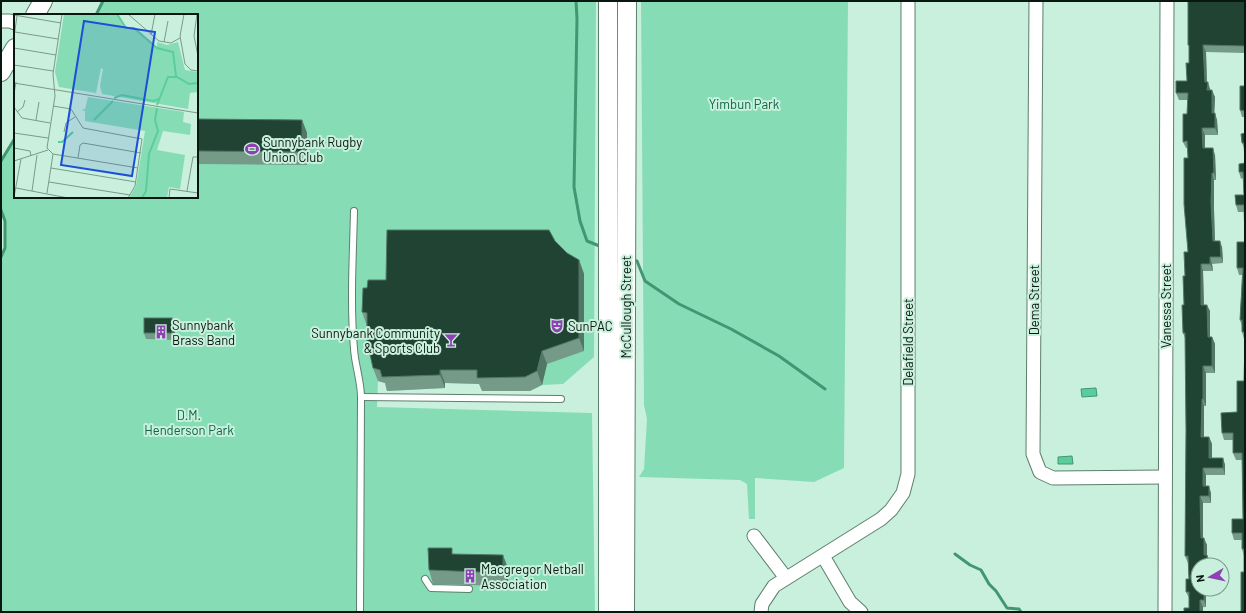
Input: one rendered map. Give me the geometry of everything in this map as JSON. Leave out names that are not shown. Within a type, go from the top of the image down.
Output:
[{"type":"main road","points":[[36,14],[43,1]]},
{"type":"main road","name":"McCullough Street","points":[[608,1],[608,249],[617,399],[624,612]]},
{"type":"main road","name":"McCullough Street","points":[[608,612],[617,399],[626,257],[627,1]]},
{"type":"main road","points":[[1,72],[14,50]]},
{"type":"street","name":"Delafield Street","points":[[761,612],[762,604],[774,586],[881,519],[891,510],[903,493],[908,474],[908,1]]},
{"type":"street","name":"Dema Street","points":[[1036,1],[1033,454],[1040,472],[1053,478],[1165,477]]},
{"type":"street","name":"Vanessa Street","points":[[1165,612],[1168,1]]},
{"type":"street","points":[[1,21],[14,23]]},
{"type":"street","points":[[754,536],[786,578]]},
{"type":"street","points":[[822,556],[850,602],[861,612]]},
{"type":"lane","points":[[354,211],[354,350],[361,385],[360,612]]},
{"type":"lane","points":[[361,397],[561,399]]},
{"type":"lane","points":[[425,579],[431,588],[469,589]]},
{"type":"green space","name":"D.M. Henderson Park","points":[[103,1],[596,1],[594,357],[563,384],[542,385],[530,391],[482,391],[482,384],[445,383],[445,388],[387,391],[385,383],[378,381],[377,407],[592,413],[595,612],[1,612],[1,257],[5,248],[5,221],[1,210],[1,161],[14,140],[14,198],[198,198],[198,14],[96,14]]},
{"type":"green space","name":"Yimbun Park","points":[[641,1],[848,1],[844,468],[814,482],[755,478],[755,519],[749,519],[747,484],[740,480],[639,477],[644,469],[647,419],[644,405]]},
{"type":"shaded area","points":[[1096,388],[1097,396],[1082,397],[1081,389]]},
{"type":"shaded area","points":[[1072,456],[1073,464],[1058,464],[1058,457]]},
{"type":"building","points":[[1188,1],[1245,1],[1245,46],[1203,45],[1205,82],[1208,82],[1207,90],[1212,90],[1212,113],[1215,113],[1215,128],[1202,128],[1203,148],[1213,148],[1214,173],[1212,173],[1211,203],[1213,241],[1220,241],[1221,257],[1210,257],[1210,264],[1201,264],[1201,305],[1207,305],[1208,337],[1212,337],[1212,366],[1203,366],[1201,437],[1209,437],[1209,458],[1223,458],[1223,468],[1203,468],[1203,486],[1209,486],[1209,496],[1200,496],[1201,538],[1204,538],[1204,555],[1207,555],[1207,557],[1190,557],[1190,597],[1204,597],[1204,600],[1200,600],[1200,612],[1184,612],[1184,608],[1189,608],[1189,592],[1186,592],[1186,579],[1189,579],[1188,556],[1185,556],[1185,333],[1183,333],[1182,305],[1184,305],[1184,252],[1188,252],[1184,204],[1184,158],[1188,158],[1187,141],[1183,142],[1183,114],[1187,114],[1188,93],[1176,93],[1176,81],[1187,81],[1186,63],[1189,63]]},
{"type":"building","points":[[1240,86],[1245,86],[1245,111],[1240,110]]},
{"type":"building","points":[[198,119],[302,120],[302,152],[198,151]]},
{"type":"building","points":[[1245,133],[1245,163],[1244,143],[1242,143],[1241,134]]},
{"type":"building","points":[[1245,163],[1245,242],[1244,205],[1236,205],[1235,195],[1244,195],[1243,172],[1239,172],[1239,164]]},
{"type":"building","points":[[387,230],[549,230],[555,241],[567,253],[579,260],[579,338],[542,351],[537,371],[525,377],[477,378],[477,370],[440,370],[440,375],[382,377],[380,370],[373,368],[367,341],[367,313],[362,312],[363,288],[367,288],[368,280],[386,280]]},
{"type":"building","points":[[1237,242],[1245,242],[1245,332],[1242,332],[1242,320],[1240,320],[1243,268],[1237,268]]},
{"type":"building","points":[[144,318],[172,318],[172,333],[144,333]]},
{"type":"building","points":[[1245,340],[1245,612],[1241,612],[1241,572],[1244,572],[1244,549],[1242,549],[1242,533],[1232,533],[1232,519],[1243,519],[1242,453],[1233,453],[1233,433],[1222,433],[1221,413],[1237,412],[1237,381],[1244,381]]},
{"type":"building","points":[[428,548],[452,548],[452,554],[503,555],[503,573],[429,570]]},
{"type":"waterway","points":[[96,14],[103,1]]},
{"type":"waterway","points":[[576,1],[574,187],[580,221],[587,241],[602,247]]},
{"type":"waterway","points":[[1,161],[14,140]]},
{"type":"waterway","points":[[1,210],[5,221],[5,248],[1,257]]},
{"type":"waterway","points":[[633,260],[637,261],[645,281],[679,304],[731,329],[779,356],[825,389]]},
{"type":"waterway","points":[[955,554],[970,565],[981,570],[989,584],[996,591],[1007,608],[1019,609],[1021,612]]},
{"type":"place","name":"Sunnybank Rugby Union Club","points":[[252,149]]},
{"type":"place","name":"SunPAC","points":[[557,326]]},
{"type":"place","name":"Sunnybank Brass Band","points":[[161,332]]},
{"type":"place","name":"Sunnybank Community & Sports Club","points":[[451,340]]},
{"type":"place","name":"Macgregor Netball Association","points":[[470,576]]}]
